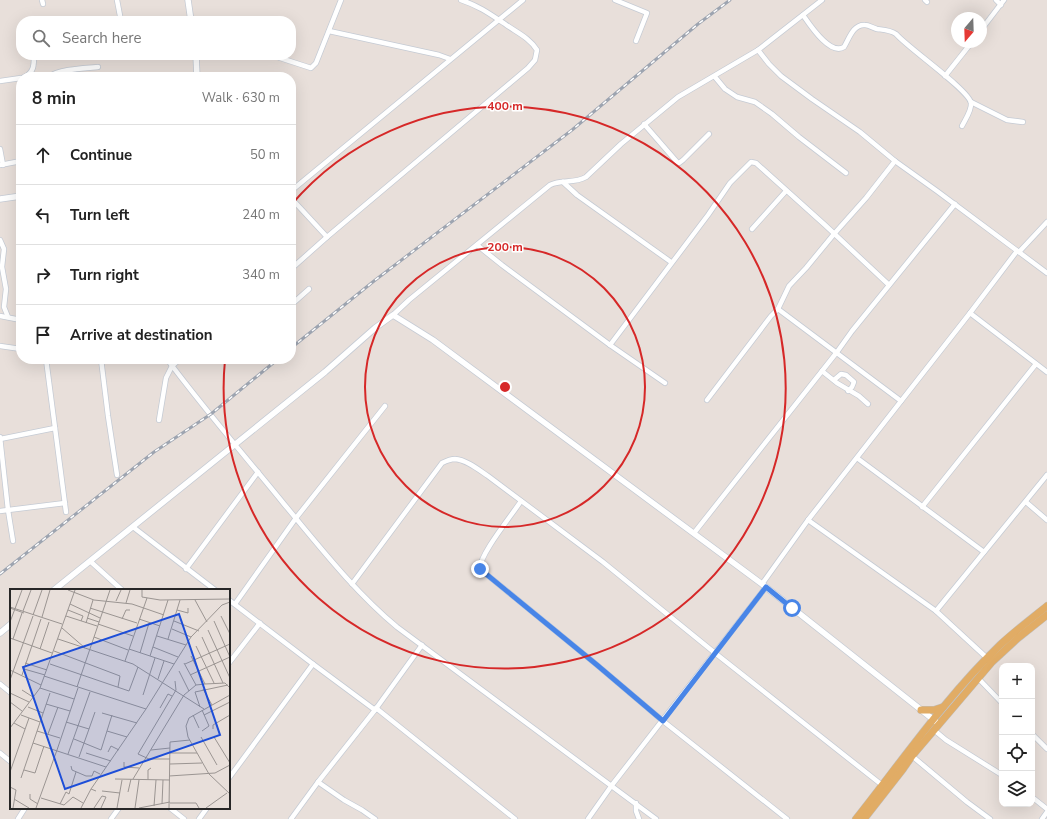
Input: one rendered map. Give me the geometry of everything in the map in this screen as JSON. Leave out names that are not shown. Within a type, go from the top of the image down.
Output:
[{"type":"main road","points":[[864,819],[935,725],[946,706],[987,658],[1023,624],[1047,606]]},
{"type":"main road","points":[[856,819],[882,785],[992,662],[1018,638],[1047,616]]},
{"type":"main road","points":[[921,710],[934,710],[946,706]]},
{"type":"street","points":[[117,0],[119,16]]},
{"type":"street","points":[[188,0],[190,16]]},
{"type":"street","points":[[286,60],[311,68],[316,63],[341,0]]},
{"type":"street","points":[[296,265],[522,73],[535,60],[537,53],[535,47],[527,40],[480,7],[461,0]]},
{"type":"street","points":[[296,187],[450,59],[524,0]]},
{"type":"street","points":[[615,0],[647,13],[636,40]]},
{"type":"street","points":[[55,589],[325,372],[375,328],[393,315],[409,300],[550,185],[554,183],[580,180],[586,177],[644,124],[678,97],[758,50],[822,0]]},
{"type":"street","points":[[996,0],[1001,4]]},
{"type":"street","points":[[987,22],[1004,0]]},
{"type":"street","points":[[803,15],[829,46],[835,49],[842,49],[855,29],[860,25],[892,32],[945,76],[971,102],[1007,120],[1023,122]]},
{"type":"street","points":[[329,31],[439,55],[450,59]]},
{"type":"street","points":[[945,76],[967,48]]},
{"type":"street","points":[[758,50],[768,64],[781,76],[860,132],[895,161],[1047,273]]},
{"type":"street","points":[[31,72],[34,60]]},
{"type":"street","points":[[196,60],[197,72]]},
{"type":"street","points":[[60,72],[98,67]]},
{"type":"street","points":[[715,76],[725,89],[738,97],[755,102],[846,173]]},
{"type":"street","points":[[0,81],[16,78]]},
{"type":"street","points":[[962,126],[971,107],[971,102]]},
{"type":"street","points":[[644,124],[679,163],[709,134]]},
{"type":"street","points":[[0,149],[1,165],[16,162]]},
{"type":"street","points":[[707,400],[778,308],[788,286],[806,268],[866,198],[895,161]]},
{"type":"street","points":[[610,345],[671,262],[708,215],[730,182],[750,163],[753,162],[889,285]]},
{"type":"street","points":[[563,182],[577,195],[671,262]]},
{"type":"street","points":[[752,229],[786,191]]},
{"type":"street","points":[[0,199],[16,197]]},
{"type":"street","points":[[296,203],[327,237]]},
{"type":"street","points":[[694,533],[852,331],[955,204]]},
{"type":"street","points":[[588,819],[612,785],[715,653],[808,520],[1018,251],[1047,222]]},
{"type":"street","points":[[0,240],[4,250],[2,267],[6,289],[4,307],[8,317]]},
{"type":"street","points":[[477,245],[610,345],[665,383]]},
{"type":"street","points":[[296,301],[309,289]]},
{"type":"street","points":[[778,308],[901,401]]},
{"type":"street","points":[[970,313],[1047,372]]},
{"type":"street","points":[[393,315],[433,340],[764,585],[921,710],[946,740],[999,773]]},
{"type":"street","points":[[0,316],[16,319]]},
{"type":"street","points":[[0,346],[16,348]]},
{"type":"street","points":[[47,364],[66,512]]},
{"type":"street","points":[[102,364],[117,475]]},
{"type":"street","points":[[159,420],[166,378],[174,364]]},
{"type":"street","points":[[922,507],[1036,364]]},
{"type":"street","points":[[172,366],[296,518],[352,584],[377,610],[397,627],[656,819]]},
{"type":"street","points":[[822,371],[848,391],[859,396],[868,404]]},
{"type":"street","points":[[834,380],[841,374],[846,375],[854,382],[848,391]]},
{"type":"street","points":[[235,604],[296,518],[384,406]]},
{"type":"street","points":[[13,541],[0,438],[55,428]]},
{"type":"street","points":[[857,458],[984,552]]},
{"type":"street","points":[[352,584],[442,463],[455,459],[475,467],[603,562],[882,785]]},
{"type":"street","points":[[186,569],[258,472]]},
{"type":"street","points":[[936,611],[1047,475]]},
{"type":"street","points":[[521,501],[481,560],[480,569],[663,721],[787,819]]},
{"type":"street","points":[[1026,502],[1047,520]]},
{"type":"street","points":[[0,511],[65,503]]},
{"type":"street","points":[[808,520],[936,611],[987,658]]},
{"type":"street","points":[[133,527],[214,589]]},
{"type":"street","points":[[90,561],[121,589]]},
{"type":"street","points":[[230,601],[260,622],[313,664],[376,709],[515,819]]},
{"type":"street","points":[[230,662],[260,622]]},
{"type":"street","points":[[0,633],[10,625]]},
{"type":"street","points":[[291,819],[318,782],[376,709],[422,645]]},
{"type":"street","points":[[230,777],[313,664]]},
{"type":"street","points":[[978,678],[999,699]]},
{"type":"street","points":[[0,684],[10,692]]},
{"type":"street","points":[[1033,735],[1047,749]]},
{"type":"street","points":[[0,753],[10,761]]},
{"type":"street","points":[[912,756],[967,802],[990,819]]},
{"type":"street","points":[[323,776],[329,789]]},
{"type":"street","points":[[318,782],[375,819]]},
{"type":"street","points":[[1035,801],[1047,811],[1042,819]]},
{"type":"street","points":[[636,803],[635,807],[639,819]]},
{"type":"street","points":[[18,819],[24,809]]},
{"type":"street","points":[[111,819],[118,809]]},
{"type":"street","points":[[171,809],[184,819]]},
{"type":"street","points":[[199,819],[206,809]]},
{"type":"railway","points":[[296,344],[374,281],[572,130],[698,24],[730,0]]},
{"type":"railway","points":[[0,574],[154,452],[211,414],[272,364]]},
{"type":"route","points":[[480,569],[663,721],[766,587],[792,608]]}]
